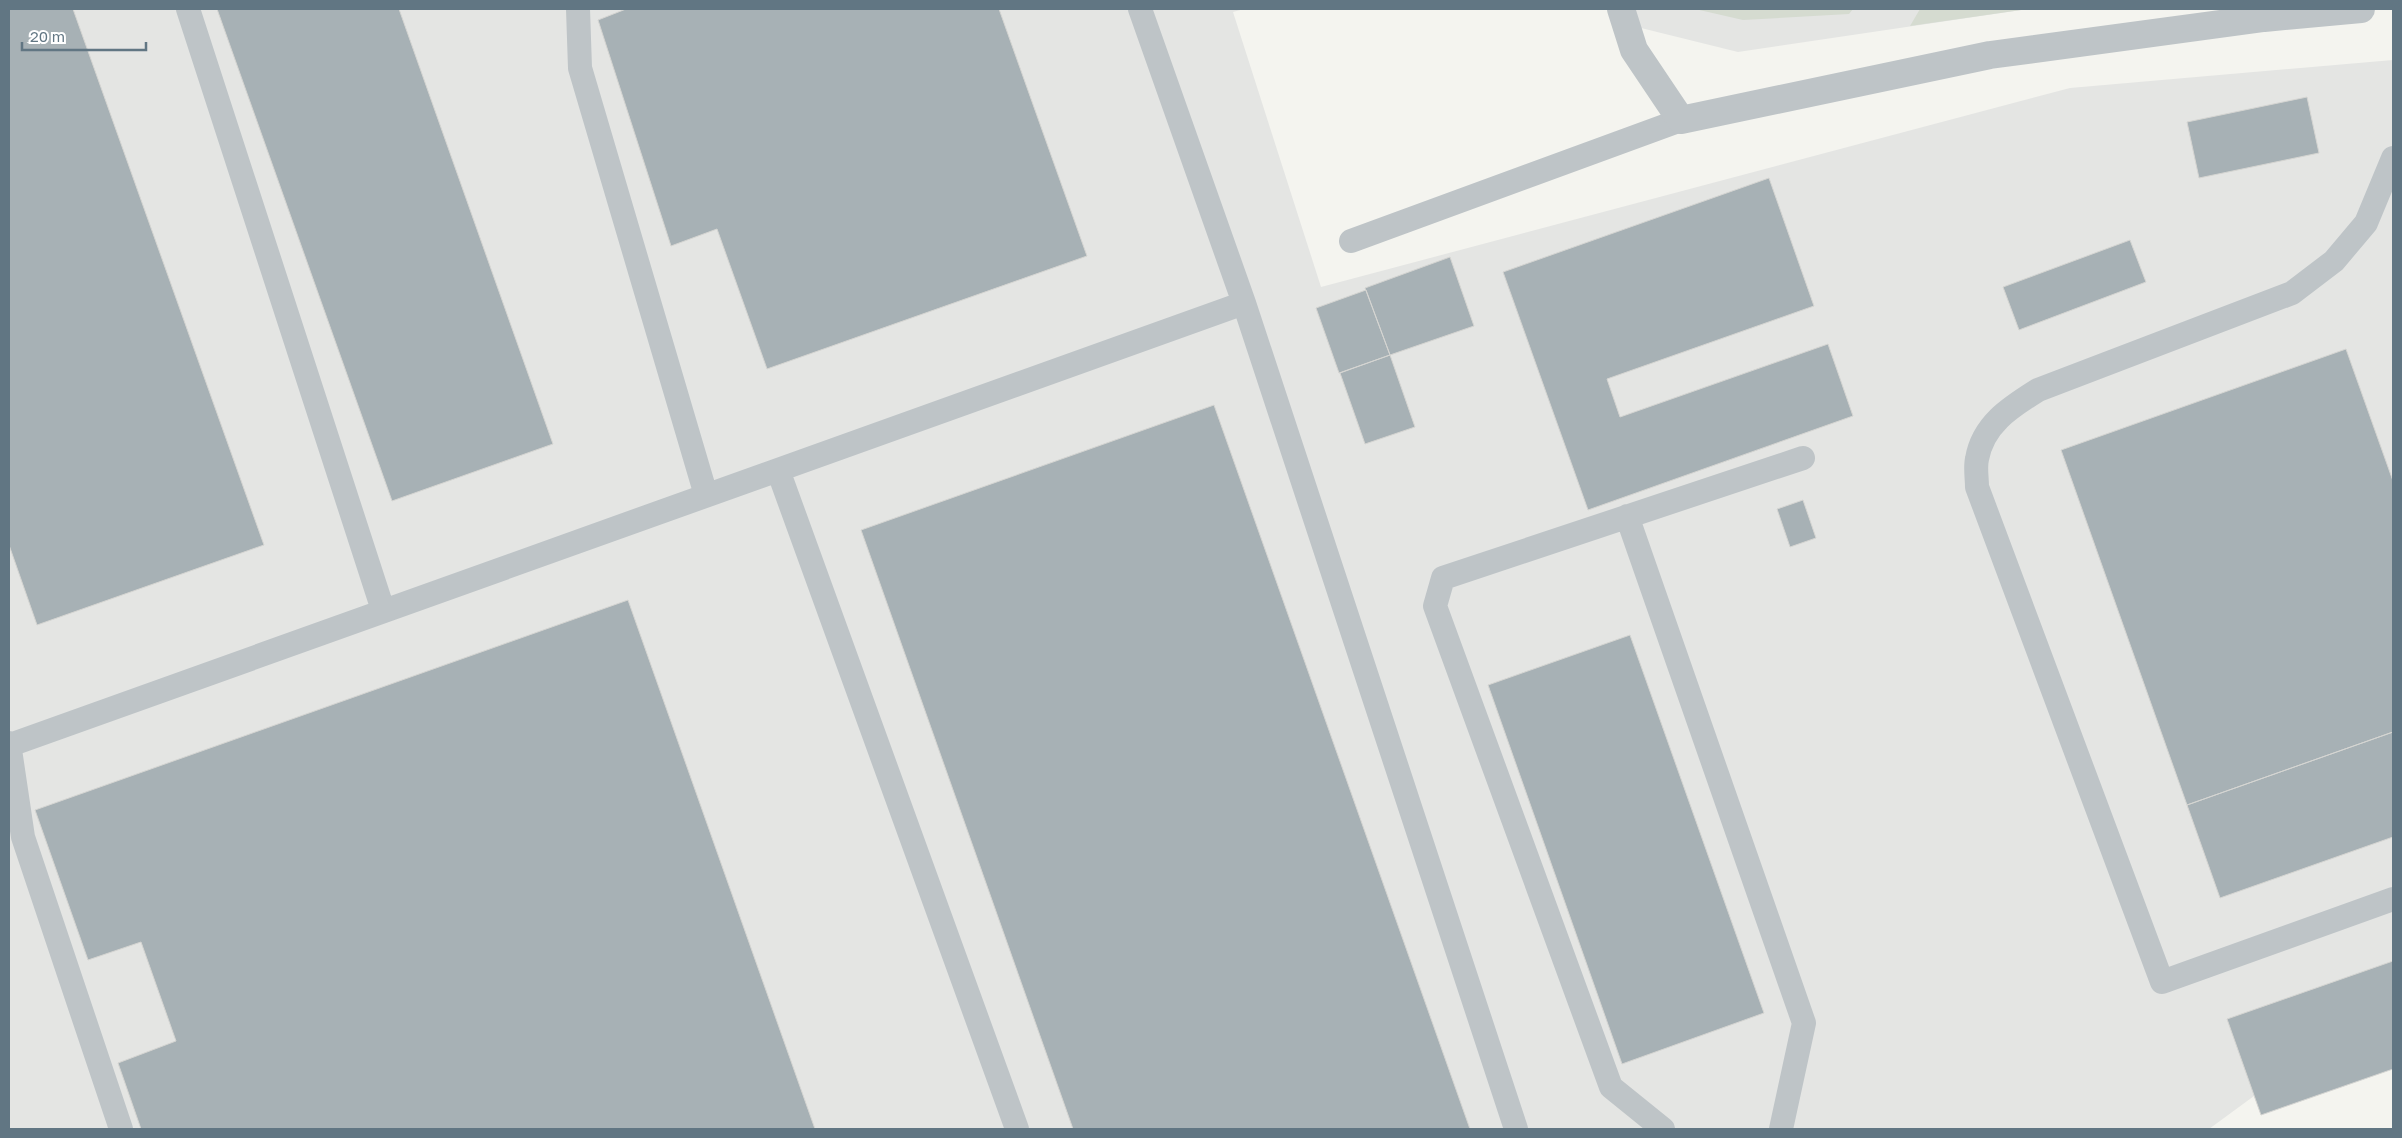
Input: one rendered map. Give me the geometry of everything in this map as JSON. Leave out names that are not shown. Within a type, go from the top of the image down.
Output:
[{"type":"street","points":[[1621,9],[1634,50],[1682,120],[1990,55],[2264,18],[2361,9]]},
{"type":"lane","points":[[188,9],[383,610]]},
{"type":"lane","points":[[578,9],[580,68],[706,495]]},
{"type":"lane","points":[[1140,9],[1244,304],[1516,1129]]},
{"type":"lane","points":[[1351,241],[1682,120]]},
{"type":"lane","points":[[2393,158],[2366,223],[2334,261],[2292,293],[2038,390],[2003,412],[1985,434],[1976,459],[1977,487],[2162,982],[2393,899]]},
{"type":"lane","points":[[121,1129],[23,837],[9,744],[1244,304]]},
{"type":"lane","points":[[1663,1129],[1611,1087],[1435,606],[1443,578],[1803,458]]},
{"type":"lane","points":[[778,470],[1017,1129]]},
{"type":"lane","points":[[1627,516],[1804,1023],[1781,1129]]},
{"type":"shaded area","points":[[9,9],[1244,9],[1233,12],[1321,287],[2070,88],[2393,60],[2393,1069],[2261,1115],[2254,1096],[2209,1129],[9,1129]]},
{"type":"shaded area","points":[[1635,9],[2028,9],[1738,52],[1641,28]]},
{"type":"shaded area","points":[[1695,9],[1853,9],[1849,14],[1743,20]]},
{"type":"shaded area","points":[[1920,9],[2028,9],[1910,26]]},
{"type":"building","points":[[9,9],[73,9],[264,545],[37,625],[9,545]]},
{"type":"building","points":[[217,9],[399,9],[553,444],[392,501]]},
{"type":"building","points":[[626,9],[999,9],[1087,256],[767,369],[717,229],[671,246],[598,20]]},
{"type":"building","points":[[2307,97],[2319,153],[2199,178],[2187,122]]},
{"type":"building","points":[[1769,178],[1814,306],[1607,379],[1620,417],[1828,344],[1853,416],[1588,510],[1503,272]]},
{"type":"building","points":[[2130,240],[2146,282],[2019,330],[2003,287]]},
{"type":"building","points":[[1450,257],[1474,326],[1390,355],[1365,288]]},
{"type":"building","points":[[1366,290],[1390,355],[1339,373],[1316,308]]},
{"type":"building","points":[[2346,349],[2393,481],[2393,732],[2187,805],[2061,450]]},
{"type":"building","points":[[1390,355],[1415,427],[1365,444],[1340,373]]},
{"type":"building","points":[[1214,405],[1470,1129],[1073,1129],[861,530]]},
{"type":"building","points":[[1803,500],[1816,538],[1790,547],[1777,509]]},
{"type":"building","points":[[628,600],[815,1129],[141,1129],[118,1063],[176,1041],[141,942],[88,960],[35,810]]},
{"type":"building","points":[[1630,635],[1764,1013],[1622,1064],[1488,685]]},
{"type":"building","points":[[2393,732],[2393,837],[2220,898],[2187,805]]},
{"type":"building","points":[[2393,961],[2393,1069],[2261,1115],[2227,1019]]}]
